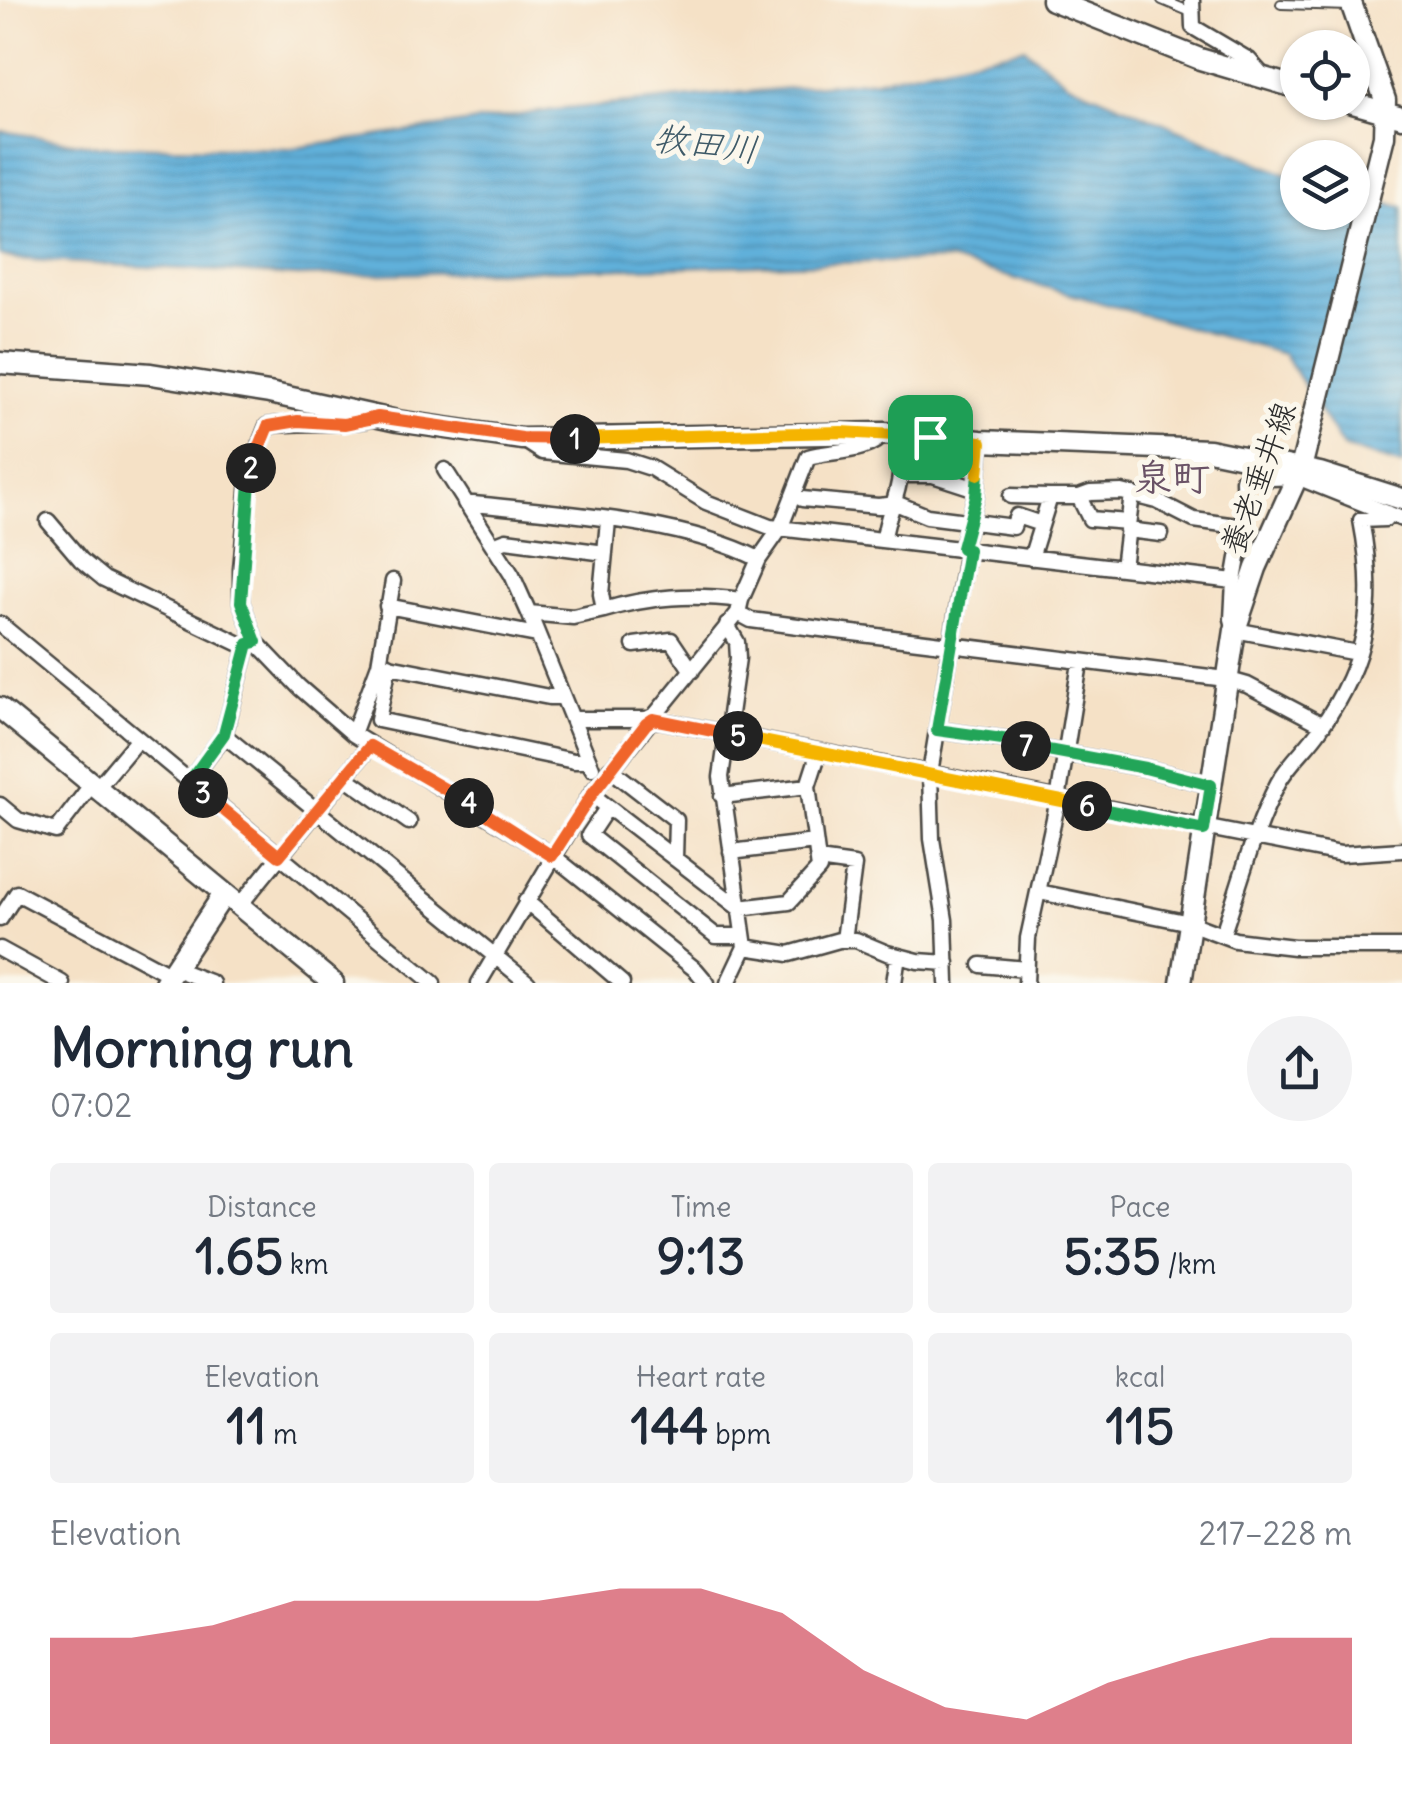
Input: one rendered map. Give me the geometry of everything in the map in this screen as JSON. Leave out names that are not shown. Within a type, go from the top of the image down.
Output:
[{"type":"street","points":[[1052,0],[1200,59],[1280,83]]},
{"type":"street","name":"養老垂井線","points":[[1182,983],[1236,630],[1256,568],[1299,473],[1394,115],[1351,3]]},
{"type":"street","points":[[1192,6],[1193,27],[1248,60],[1264,78]]},
{"type":"street","points":[[0,363],[152,374],[378,417],[522,438],[884,433],[981,442],[1209,450],[1299,473],[1394,512],[1402,529]]},
{"type":"street","points":[[378,417],[344,424],[298,421],[268,426],[250,470],[241,569],[241,602],[252,643],[353,734],[552,856],[708,983]]},
{"type":"street","points":[[478,983],[601,781],[736,613],[759,560],[780,528],[808,457],[867,446],[884,433]]},
{"type":"street","points":[[522,438],[542,452],[626,460],[651,468],[706,502],[780,528],[1234,581]]},
{"type":"street","points":[[947,983],[946,920],[932,838],[930,774],[981,442]]},
{"type":"street","points":[[445,470],[512,575],[588,761],[601,781],[607,808],[740,908],[789,902],[819,869],[808,786],[819,752]]},
{"type":"street","points":[[1299,473],[1243,479],[1244,527],[1232,619],[1236,630],[1357,653]]},
{"type":"street","points":[[884,538],[887,512],[898,497],[900,475],[934,475],[976,489]]},
{"type":"street","points":[[1011,496],[1132,494],[1166,505],[1194,520],[1244,527]]},
{"type":"street","points":[[1123,568],[1132,494]]},
{"type":"street","points":[[1078,497],[1090,519],[1161,534]]},
{"type":"street","points":[[1030,558],[1050,498]]},
{"type":"street","points":[[802,500],[898,504],[927,516],[1013,527],[1017,516],[1042,524]]},
{"type":"street","points":[[465,503],[666,528],[734,547],[759,560]]},
{"type":"street","points":[[1223,933],[1279,780],[1342,694],[1365,632],[1369,561],[1361,520],[1394,512]]},
{"type":"street","points":[[48,520],[81,560],[104,579],[242,645],[252,643]]},
{"type":"street","points":[[604,610],[601,594],[608,521]]},
{"type":"street","points":[[493,544],[506,540],[605,553]]},
{"type":"street","points":[[393,582],[387,606],[378,720],[574,762],[588,761]]},
{"type":"street","points":[[530,613],[573,617],[639,600],[711,596],[750,620],[1226,679],[1323,725]]},
{"type":"street","points":[[387,606],[538,635]]},
{"type":"street","points":[[728,983],[744,942],[721,777],[738,658],[736,613]]},
{"type":"street","points":[[0,624],[433,983]]},
{"type":"street","points":[[634,646],[670,640],[692,671]]},
{"type":"street","points":[[190,781],[224,734],[252,643]]},
{"type":"street","points":[[981,965],[1026,976],[1028,938],[1058,800],[1080,663]]},
{"type":"street","points":[[353,734],[384,665]]},
{"type":"street","points":[[384,665],[548,697],[562,696]]},
{"type":"street","points":[[0,708],[333,983]]},
{"type":"street","points":[[572,719],[653,719],[1341,854],[1402,850]]},
{"type":"street","points":[[937,730],[1024,742],[1026,746],[1211,785]]},
{"type":"street","points":[[224,734],[528,983]]},
{"type":"street","points":[[0,805],[18,820],[56,831],[138,739]]},
{"type":"street","points":[[169,975],[231,900],[279,856],[370,746]]},
{"type":"street","points":[[345,776],[409,822]]},
{"type":"street","points":[[601,781],[676,820],[675,859]]},
{"type":"street","points":[[722,796],[808,786]]},
{"type":"street","points":[[607,808],[589,835],[716,936],[789,954],[856,940],[898,956],[947,963]]},
{"type":"street","points":[[731,852],[815,842]]},
{"type":"street","points":[[818,860],[854,865],[844,940]]},
{"type":"street","points":[[1039,892],[1190,924],[1235,940],[1294,947],[1402,946]]},
{"type":"street","points":[[0,919],[17,894],[169,975],[212,983]]},
{"type":"street","points":[[526,901],[622,983]]},
{"type":"street","points":[[0,949],[62,983]]},
{"type":"street","points":[[894,983],[898,956]]},
{"type":"lane","points":[[1162,0],[1192,6]]},
{"type":"lane","points":[[1281,4],[1351,3]]},
{"type":"water","name":"牧田川","points":[[1024,48],[1068,83],[1280,172],[1280,230],[1370,230],[1370,199],[1402,207],[1402,465],[1343,447],[1284,354],[949,260],[298,276],[0,255],[0,131],[97,146],[289,149],[554,110],[876,80]]},
{"type":"district","name":"泉町","points":[[1172,477]]},
{"type":"route","points":[[378,417],[522,438],[841,432],[930,437],[981,442],[976,496],[962,548],[968,550],[937,730],[1024,742],[1026,746],[1145,768],[1211,785],[1204,830],[653,719],[610,768],[552,856],[370,746],[279,856],[190,781],[224,734],[248,644],[256,642],[241,602],[241,569],[250,470],[268,426],[298,421],[344,424],[378,417]]}]
